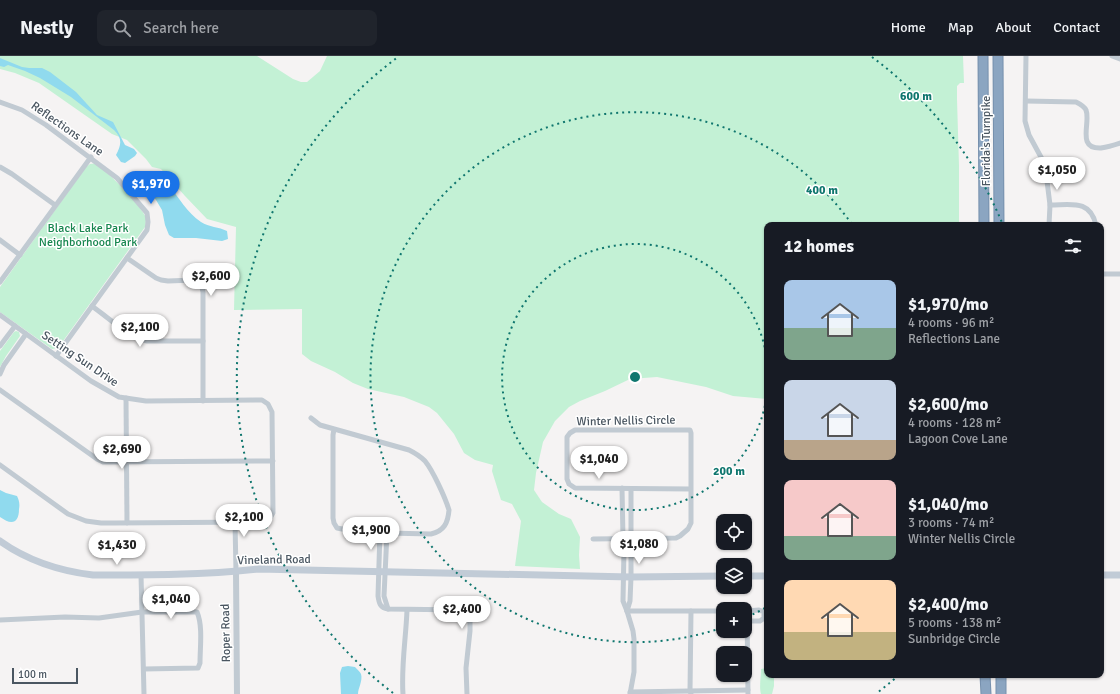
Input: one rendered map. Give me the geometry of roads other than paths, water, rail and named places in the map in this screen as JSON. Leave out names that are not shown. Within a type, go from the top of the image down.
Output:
[{"type":"highway","name":"Florida's Turnpike","points":[[983,56],[984,222]]},
{"type":"highway","name":"Florida's Turnpike","points":[[998,56],[999,222]]},
{"type":"highway","points":[[985,678],[986,694]]},
{"type":"highway","points":[[1001,678],[1001,694]]},
{"type":"main road","name":"Vineland Road","points":[[0,541],[21,554],[39,562],[61,570],[93,575],[236,572],[258,569],[627,576],[716,576]]},
{"type":"main road","points":[[1104,575],[1120,575]]},
{"type":"main road","points":[[752,576],[764,576]]},
{"type":"street","points":[[1026,56],[1025,121],[1029,134],[1042,159],[1047,181],[1050,205],[1050,222]]},
{"type":"street","points":[[1112,56],[1120,59]]},
{"type":"street","points":[[1026,101],[1076,102],[1081,104],[1086,110],[1086,137],[1088,143],[1093,147],[1102,148],[1120,143]]},
{"type":"street","name":"Reflections Lane","points":[[0,102],[22,110],[46,125],[90,157],[117,178],[147,213],[147,230],[56,356]]},
{"type":"street","points":[[0,282],[90,157]]},
{"type":"street","points":[[0,167],[12,174],[55,206]]},
{"type":"street","points":[[1050,205],[1080,205],[1088,208],[1094,216],[1095,222]]},
{"type":"street","points":[[0,240],[20,255]]},
{"type":"street","points":[[127,258],[161,280],[194,280],[202,286],[203,401]]},
{"type":"street","points":[[1104,274],[1120,274]]},
{"type":"street","points":[[92,306],[133,336],[141,340],[203,341]]},
{"type":"street","name":"Setting Sun Drive","points":[[0,315],[56,356],[101,387],[119,397],[146,402],[262,400],[268,404],[272,412],[273,513],[270,518],[262,522],[235,522]]},
{"type":"street","points":[[0,346],[15,326]]},
{"type":"street","points":[[0,374],[4,365],[26,334]]},
{"type":"street","points":[[0,390],[103,462],[272,461]]},
{"type":"street","points":[[126,398],[127,523]]},
{"type":"street","points":[[311,418],[320,425],[409,450],[417,455],[429,467],[449,510],[447,524],[436,533],[431,534],[387,533],[373,529],[337,528],[333,518],[334,429]]},
{"type":"street","name":"Winter Nellis Circle","points":[[575,430],[690,430],[691,489],[622,488],[575,488],[569,484],[567,437],[570,432],[575,430]]},
{"type":"street","points":[[0,465],[68,514],[86,521],[101,523],[235,522],[236,572]]},
{"type":"street","points":[[622,488],[624,553],[630,596],[628,611]]},
{"type":"street","points":[[632,488],[631,553],[623,596],[623,601],[628,611],[634,639],[634,672],[630,693],[748,692],[747,638]]},
{"type":"street","points":[[593,539],[676,538],[680,536],[688,529],[691,523],[691,489]]},
{"type":"street","points":[[380,531],[384,596],[388,609]]},
{"type":"street","points":[[387,533],[383,572],[378,596],[379,603],[381,606],[388,609],[464,610],[470,615],[470,631],[466,668],[467,694]]},
{"type":"street","points":[[624,553],[631,553]]},
{"type":"street","name":"Roper Road","points":[[236,572],[237,694]]},
{"type":"street","points":[[142,575],[144,694]]},
{"type":"street","points":[[378,596],[384,596]]},
{"type":"street","points":[[623,596],[630,596]]},
{"type":"street","points":[[403,694],[402,680],[407,610]]},
{"type":"street","points":[[628,611],[716,611]]},
{"type":"street","points":[[689,693],[691,611]]},
{"type":"street","points":[[752,611],[764,612],[764,618],[760,621],[752,621]]},
{"type":"street","points":[[0,620],[65,617],[99,618],[142,612],[197,612],[200,618],[200,663],[198,668],[144,669]]},
{"type":"water","points":[[0,58],[22,67],[42,68],[50,72],[76,92],[97,115],[113,122],[125,145],[134,149],[137,153],[135,156],[125,163],[121,162],[116,155],[120,145],[120,139],[114,130],[71,97],[40,78],[8,65],[4,67],[0,66]]},
{"type":"water","points":[[159,177],[168,185],[187,210],[204,224],[227,231],[228,239],[222,241],[196,238],[174,238],[169,235],[162,210],[150,192],[150,186],[154,180]]},
{"type":"water","points":[[0,490],[17,496],[18,498],[19,514],[18,518],[14,522],[4,520],[0,517]]},
{"type":"water","points":[[342,667],[355,667],[361,674],[358,694],[341,694],[340,673]]},
{"type":"park label","name":"Black Lake Park Neighborhood Park","points":[[88,235]]}]
